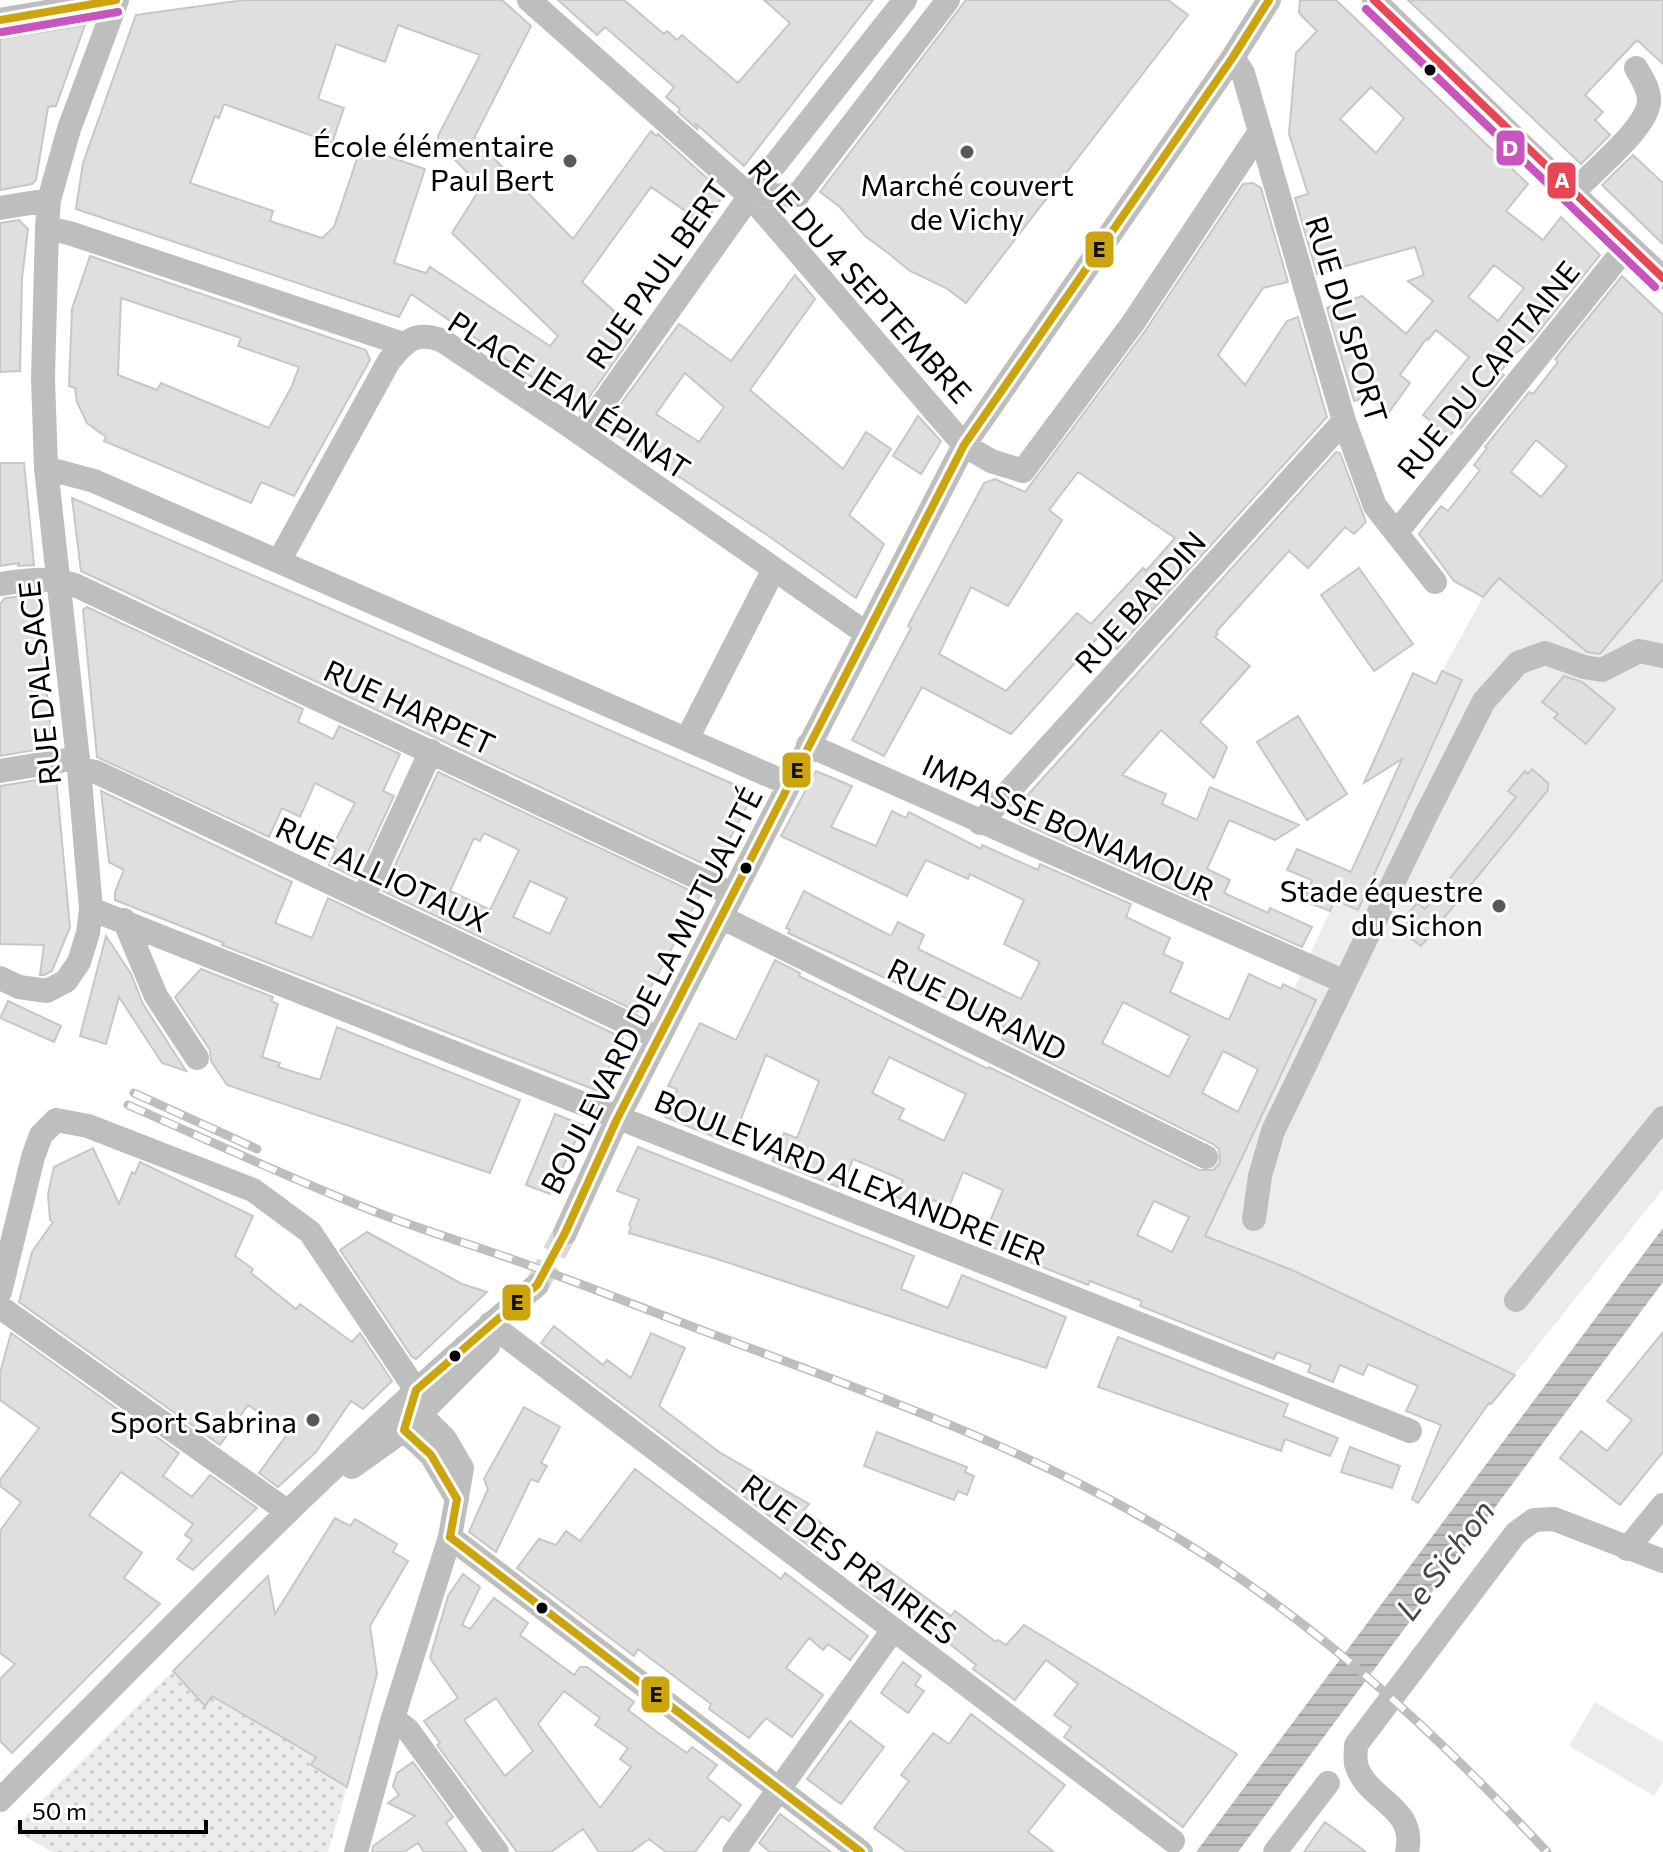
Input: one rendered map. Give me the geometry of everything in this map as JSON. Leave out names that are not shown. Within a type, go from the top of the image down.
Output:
[{"type":"street","points":[[0,20],[116,0]]},
{"type":"street","name":"RUE D'ALSACE","points":[[10,983],[47,991],[66,981],[79,962],[91,909],[79,764],[46,468],[43,378],[47,228],[49,200],[69,129],[116,0]]},
{"type":"street","name":"RUE DU 4 SEPTEMBRE","points":[[529,0],[750,196],[964,445]]},
{"type":"street","name":"RUE PAUL BERT","points":[[581,434],[750,196],[905,0]]},
{"type":"street","points":[[750,196],[798,195],[948,0]]},
{"type":"street","name":"BOULEVARD DE LA MUTUALITÉ","points":[[565,1233],[617,1119],[964,445],[1233,57],[1269,0]]},
{"type":"street","points":[[1374,0],[1663,278]]},
{"type":"street","name":"RUE DU SPORT","points":[[1233,57],[1243,73],[1344,421],[1375,506],[1435,582]]},
{"type":"street","points":[[1573,193],[1636,129],[1647,112],[1650,99],[1636,68]]},
{"type":"street","points":[[964,445],[991,461],[1023,471],[1133,323],[1259,133]]},
{"type":"street","points":[[0,208],[49,200]]},
{"type":"street","points":[[47,228],[403,344]]},
{"type":"street","name":"RUE DU CAPITAINE","points":[[1396,533],[1628,245]]},
{"type":"street","name":"PLACE JEAN ÉPINAT","points":[[279,561],[389,361],[403,344],[420,336],[430,336],[443,341],[581,434],[867,634]]},
{"type":"street","name":"RUE BARDIN","points":[[980,823],[1344,421]]},
{"type":"street","points":[[46,468],[94,481],[789,784]]},
{"type":"street","points":[[687,739],[773,571]]},
{"type":"street","points":[[0,584],[39,578],[59,579]]},
{"type":"street","name":"RUE HARPET","points":[[59,579],[732,894]]},
{"type":"street","points":[[1254,1219],[1260,1176],[1273,1131],[1484,701],[1518,663],[1545,653],[1602,670],[1639,651],[1663,656]]},
{"type":"street","name":"IMPASSE BONAMOUR","points":[[808,745],[1345,982]]},
{"type":"street","points":[[363,898],[431,751]]},
{"type":"street","points":[[0,771],[79,764]]},
{"type":"street","name":"RUE ALLIOTAUX","points":[[79,764],[659,1038]]},
{"type":"street","name":"BOULEVARD ALEXANDRE IER","points":[[91,909],[1410,1431]]},
{"type":"street","name":"RUE DURAND","points":[[721,917],[1206,1157]]},
{"type":"street","points":[[124,920],[156,996],[197,1058]]},
{"type":"street","points":[[1516,1300],[1663,1118]]},
{"type":"street","points":[[0,1292],[33,1157],[41,1135],[56,1120],[88,1126],[253,1190],[310,1232],[413,1411],[431,1455],[457,1499],[450,1537],[393,1718],[356,1852]]},
{"type":"street","points":[[0,1307],[288,1512]]},
{"type":"street","name":"RUE DES PRAIRIES","points":[[413,1411],[496,1329],[1173,1841]]},
{"type":"street","points":[[0,1800],[288,1512],[413,1411]]},
{"type":"street","points":[[288,1512],[413,1411]]},
{"type":"street","points":[[1627,1549],[1663,1505]]},
{"type":"street","points":[[1407,1852],[1407,1824],[1368,1784],[1356,1764],[1356,1745],[1516,1533],[1534,1520],[1554,1519],[1663,1561]]},
{"type":"street","points":[[450,1537],[861,1852]]},
{"type":"street","points":[[734,1852],[893,1630]]},
{"type":"street","points":[[393,1718],[408,1730],[497,1852]]},
{"type":"street","points":[[1275,1852],[1328,1783]]},
{"type":"shaded area","name":"Stade équestre du Sichon","points":[[1663,377],[1663,1189],[1489,1403],[1467,1435],[1406,1411],[1439,1340],[1172,1253],[1330,911],[1338,901],[1442,671],[1483,597]]},
{"type":"shaded area","points":[[173,1671],[205,1706],[212,1696],[316,1757],[311,1765],[347,1787],[328,1852],[52,1852],[13,1829]]},
{"type":"shaded area","points":[[1595,1702],[1663,1742],[1663,1782],[1654,1796],[1569,1746]]},
{"type":"water","name":"Le Sichon","points":[[1663,1228],[1663,1282],[1238,1852],[1196,1852]]},
{"type":"building","points":[[244,0],[502,0],[531,26],[474,138],[573,239],[651,131],[656,136],[658,134],[723,196],[704,224],[651,187],[582,282],[636,331],[580,410],[411,294],[399,317],[76,209],[83,163],[136,15]],"holes":[[[398,25],[480,55],[438,136],[438,142],[481,187],[452,233],[558,336],[550,346],[430,267],[426,273],[394,263],[425,169],[361,147],[334,227],[322,238],[270,221],[273,211],[190,183],[215,116],[219,118],[224,104],[332,143],[344,108],[318,99],[336,44],[385,62]]]},
{"type":"building","points":[[558,0],[624,0],[664,34],[667,31],[677,40],[682,35],[738,83],[790,23],[764,0],[873,0],[744,166],[678,112],[680,109],[666,97],[674,87],[605,27],[597,35]]},
{"type":"building","name":"Marché couvert de Vichy","points":[[966,0],[1168,0],[1188,15],[966,303],[946,288],[910,271],[865,236],[839,206],[820,192]]},
{"type":"building","points":[[1300,0],[1336,0],[1528,184],[1506,211],[1543,240],[1561,217],[1600,255],[1532,340],[1500,372],[1504,375],[1461,428],[1458,425],[1450,436],[1423,415],[1469,357],[1436,330],[1400,375],[1410,383],[1389,412],[1368,397],[1354,401],[1327,308],[1362,296],[1406,334],[1433,301],[1408,281],[1424,275],[1415,247],[1317,274],[1295,198],[1308,194],[1289,134],[1296,53],[1317,31],[1299,13]],"holes":[[[1371,87],[1404,118],[1376,153],[1340,119]],[[1494,265],[1524,288],[1498,321],[1468,297]]]},
{"type":"building","points":[[1408,0],[1663,0],[1663,64],[1637,40],[1585,95],[1603,112],[1595,120],[1610,135],[1581,164]]},
{"type":"building","points":[[85,25],[56,106],[48,107],[36,180],[32,184],[0,190],[0,39]]},
{"type":"building","points":[[1633,155],[1663,183],[1663,244],[1602,185]]},
{"type":"building","points":[[1253,183],[1261,188],[1288,282],[1263,288],[1218,355],[1245,385],[1287,321],[1298,317],[1327,417],[1117,649],[1100,635],[1011,734],[922,687],[884,756],[852,740],[984,483],[995,479],[1025,492],[1145,331],[1243,184]],"holes":[[[1078,472],[1175,538],[1091,624],[1077,613],[1006,691],[939,654],[971,587],[1008,606],[1062,520],[1049,510]]]},
{"type":"building","points":[[19,220],[28,229],[22,278],[20,371],[0,372],[0,223]]},
{"type":"building","points":[[90,256],[366,350],[370,360],[294,496],[261,482],[251,503],[104,441],[106,437],[87,423],[77,402],[75,388],[69,386],[72,309]],"holes":[[[121,298],[241,338],[238,346],[299,367],[269,428],[161,383],[157,390],[118,375]]]},
{"type":"building","points":[[795,275],[815,299],[750,390],[843,469],[866,432],[891,449],[849,515],[884,544],[856,598],[604,427],[679,324],[731,361]],"holes":[[[685,373],[724,407],[699,442],[656,414]]]},
{"type":"building","points":[[1622,276],[1663,315],[1663,579],[1600,654],[1587,652],[1499,578],[1483,597],[1454,581],[1419,534],[1441,506],[1448,511],[1480,470],[1474,465],[1485,447],[1529,392],[1533,394],[1558,362],[1555,359]],"holes":[[[1536,440],[1567,466],[1541,497],[1511,472]]]},
{"type":"building","points":[[918,416],[941,441],[921,474],[893,456]]},
{"type":"building","points":[[1336,452],[1340,453],[1366,522],[1354,534],[1345,527],[1308,568],[1289,551],[1216,632],[1215,637],[1250,666],[1200,722],[1227,747],[1214,778],[1161,730],[1122,775],[1166,794],[1162,804],[1197,820],[1210,787],[1299,825],[1275,840],[1229,820],[1207,869],[1230,880],[1224,893],[1268,913],[1270,908],[1312,927],[1302,947],[1020,822],[1016,808]]},
{"type":"building","points":[[0,463],[24,463],[34,565],[18,566],[19,563],[0,566]]},
{"type":"building","points":[[72,498],[754,793],[717,863],[706,865],[81,571]]},
{"type":"building","points":[[1359,568],[1413,644],[1374,671],[1321,595]]},
{"type":"building","points":[[37,595],[51,735],[40,749],[0,756],[0,604],[5,598]]},
{"type":"building","points":[[87,607],[303,709],[298,722],[333,739],[339,726],[400,754],[383,791],[394,796],[356,878],[329,865],[336,849],[332,847],[355,803],[315,783],[300,817],[282,808],[269,837],[97,757],[83,610]]},
{"type":"building","points":[[1442,671],[1462,680],[1358,910],[1335,900],[1330,911],[1304,901],[1312,880],[1287,870],[1297,849],[1351,872],[1402,759],[1364,783],[1413,673],[1436,684]]},
{"type":"building","points":[[1564,676],[1582,682],[1615,709],[1586,744],[1554,718],[1558,714],[1542,702]]},
{"type":"building","points":[[1298,716],[1347,794],[1307,820],[1257,742]]},
{"type":"building","points":[[1532,769],[1548,783],[1548,790],[1421,946],[1404,933],[1400,923],[1417,903],[1425,909],[1516,797],[1508,791],[1525,771],[1528,774]]},
{"type":"building","points":[[816,771],[852,786],[831,827],[876,846],[892,811],[906,818],[909,812],[981,849],[982,845],[1038,870],[1040,864],[1131,904],[1126,917],[1170,938],[1163,954],[1183,963],[1170,992],[1229,1020],[1249,974],[1281,989],[1283,984],[1316,1000],[1205,1236],[1292,1270],[1515,1375],[1489,1403],[1418,1503],[1412,1499],[1441,1425],[1406,1411],[1418,1386],[1368,1364],[1363,1375],[1340,1365],[1333,1382],[1308,1372],[1311,1365],[1277,1352],[1274,1359],[1140,1306],[1142,1301],[1090,1281],[1088,1285],[981,1243],[1003,1190],[963,1172],[949,1207],[933,1200],[929,1211],[896,1197],[903,1180],[853,1159],[841,1188],[772,1161],[784,1133],[797,1138],[819,1081],[766,1055],[731,1144],[665,1117],[677,1089],[668,1086],[700,1023],[736,1040],[775,960],[800,973],[799,976],[1199,1170],[1214,1170],[1220,1163],[1219,1149],[1213,1144],[1002,1039],[1007,1028],[927,989],[924,996],[788,933],[790,930],[786,928],[804,891],[891,936],[898,922],[924,935],[918,949],[1021,999],[1040,962],[1004,944],[1024,900],[970,874],[968,879],[926,860],[907,896],[781,836]],"holes":[[[1123,1002],[1190,1036],[1169,1077],[1102,1043]],[[1223,1051],[1258,1069],[1238,1112],[1202,1093]],[[889,1057],[966,1094],[944,1141],[899,1119],[904,1109],[872,1093]],[[1154,1201],[1189,1217],[1172,1252],[1137,1235]]]},
{"type":"building","points":[[438,772],[700,895],[638,1012],[383,891]],"holes":[[[484,833],[519,850],[490,910],[450,891],[474,838],[480,841]],[[530,881],[567,898],[550,934],[513,917]]]},
{"type":"building","points":[[56,777],[70,927],[52,971],[40,975],[44,945],[0,944],[0,786]]},
{"type":"building","points":[[101,791],[292,882],[275,923],[312,938],[328,898],[623,1038],[598,1091],[222,945],[224,943],[115,900],[124,870],[109,862]]},
{"type":"building","points":[[106,936],[131,974],[143,1004],[186,1071],[162,1063],[119,997],[106,1044],[80,1036]]},
{"type":"building","points":[[201,969],[273,997],[271,1001],[278,1004],[262,1057],[280,1063],[278,1067],[320,1080],[337,1027],[520,1100],[490,1173],[227,1085],[211,1061],[210,1050],[175,997]]},
{"type":"building","points":[[8,1001],[61,1026],[54,1042],[0,1018]]},
{"type":"building","points":[[555,1114],[583,1125],[550,1194],[526,1185]]},
{"type":"building","points":[[638,1147],[914,1256],[901,1289],[948,1308],[962,1275],[1066,1317],[1046,1368],[629,1233],[639,1199],[617,1191]]},
{"type":"building","points":[[93,1148],[119,1204],[132,1172],[135,1174],[140,1162],[253,1216],[235,1256],[296,1309],[300,1304],[352,1342],[360,1333],[392,1381],[363,1409],[351,1401],[316,1452],[278,1487],[259,1473],[288,1433],[248,1405],[220,1445],[19,1302],[32,1252],[53,1222],[50,1220],[48,1194],[54,1167]]},
{"type":"building","points":[[367,1232],[462,1284],[487,1292],[416,1359],[340,1250]]},
{"type":"building","points":[[554,1326],[603,1365],[607,1360],[631,1378],[651,1333],[685,1348],[659,1406],[719,1452],[809,1504],[804,1510],[833,1532],[817,1552],[541,1343]]},
{"type":"building","points":[[1663,1332],[1663,1452],[1620,1505],[1560,1458],[1581,1431],[1607,1451],[1632,1420],[1607,1401]]},
{"type":"building","points":[[11,1333],[179,1453],[163,1476],[192,1497],[210,1475],[257,1508],[193,1570],[177,1559],[192,1540],[185,1535],[193,1524],[121,1472],[89,1515],[142,1553],[124,1578],[160,1604],[12,1753],[0,1741],[0,1679],[15,1664],[0,1653],[0,1531],[21,1502],[0,1486],[0,1480],[39,1428],[0,1400],[0,1373]]},
{"type":"building","points":[[1118,1337],[1288,1404],[1283,1416],[1338,1438],[1330,1456],[1285,1439],[1281,1451],[1098,1387]]},
{"type":"building","points":[[524,1407],[560,1427],[541,1463],[547,1466],[538,1482],[531,1479],[496,1552],[469,1532],[488,1489],[484,1479]]},
{"type":"building","points":[[877,1432],[967,1467],[965,1472],[974,1476],[967,1495],[958,1491],[954,1500],[864,1466]]},
{"type":"building","points":[[1350,1447],[1400,1466],[1392,1488],[1341,1472]]},
{"type":"building","points":[[635,1469],[781,1579],[785,1573],[868,1636],[850,1660],[828,1644],[823,1650],[809,1638],[786,1668],[823,1695],[792,1737],[766,1718],[749,1738],[709,1709],[711,1704],[638,1649],[634,1656],[517,1568],[539,1539],[556,1545],[566,1531],[580,1541]]},
{"type":"building","points":[[335,1518],[350,1526],[355,1519],[397,1544],[393,1552],[408,1561],[370,1626],[377,1674],[347,1787],[311,1765],[316,1757],[212,1696],[205,1706],[173,1671],[268,1576],[275,1614]]},
{"type":"building","points":[[877,1562],[951,1616],[955,1611],[996,1642],[998,1640],[1006,1645],[1024,1625],[1237,1754],[1183,1827],[1064,1737],[1071,1727],[1054,1715],[1078,1684],[1046,1660],[1015,1700],[973,1669],[976,1665],[895,1600],[890,1607],[860,1585]]},
{"type":"building","points":[[463,1574],[480,1587],[462,1625],[470,1629],[494,1598],[528,1623],[520,1635],[574,1675],[580,1667],[587,1667],[634,1702],[628,1710],[657,1732],[687,1753],[692,1747],[717,1765],[707,1778],[741,1805],[729,1821],[722,1816],[695,1852],[666,1852],[649,1839],[631,1852],[599,1852],[583,1829],[551,1852],[517,1852],[437,1745],[440,1743],[424,1721],[458,1698],[430,1658],[448,1596]],"holes":[[[564,1691],[600,1718],[595,1725],[628,1748],[620,1759],[631,1767],[600,1808],[538,1724]],[[496,1698],[533,1751],[505,1776],[464,1720]]]},
{"type":"building","points":[[903,1662],[921,1676],[915,1685],[924,1691],[908,1713],[881,1693]]},
{"type":"building","points":[[971,1714],[1065,1785],[1028,1832],[1054,1852],[907,1852],[874,1828],[909,1781],[901,1775],[933,1733],[949,1744]]},
{"type":"building","points":[[850,1721],[884,1747],[841,1804],[807,1779]]},
{"type":"building","points":[[413,1762],[453,1817],[446,1823],[467,1852],[424,1852],[418,1843],[404,1852],[372,1852],[373,1846],[415,1816],[388,1803],[399,1795],[393,1786],[397,1773]]},
{"type":"building","points":[[780,1814],[831,1852],[770,1852],[759,1843]]},
{"type":"building","points":[[1325,1822],[1366,1852],[1304,1852]]},
{"type":"tunnel","points":[[537,1285],[565,1233]]},
{"type":"railway","points":[[134,1093],[257,1149]]},
{"type":"railway","points":[[128,1105],[368,1209],[562,1277],[941,1421],[1097,1493],[1203,1554],[1309,1629],[1409,1714],[1547,1852]]},
{"type":"transit line","name":"E","points":[[0,20],[116,0]]},
{"type":"transit line","name":"E","points":[[450,1537],[457,1499],[431,1455],[404,1430],[416,1390],[537,1285],[565,1233],[617,1119],[964,445],[1233,57],[1269,0]]},
{"type":"transit line","name":"A","points":[[1374,0],[1663,278]]},
{"type":"transit line","name":"D","points":[[1366,9],[1655,287]]},
{"type":"transit line","name":"D","points":[[2,32],[118,12]]},
{"type":"transit line","name":"E","points":[[450,1537],[861,1852]]},
{"type":"place","name":"Marché couvert de Vichy","points":[[967,152]]},
{"type":"place","name":"École élémentaire Paul Bert","points":[[570,161]]},
{"type":"place","name":"Stade équestre du Sichon","points":[[1499,906]]},
{"type":"place","name":"Sport Sabrina","points":[[313,1420]]}]
